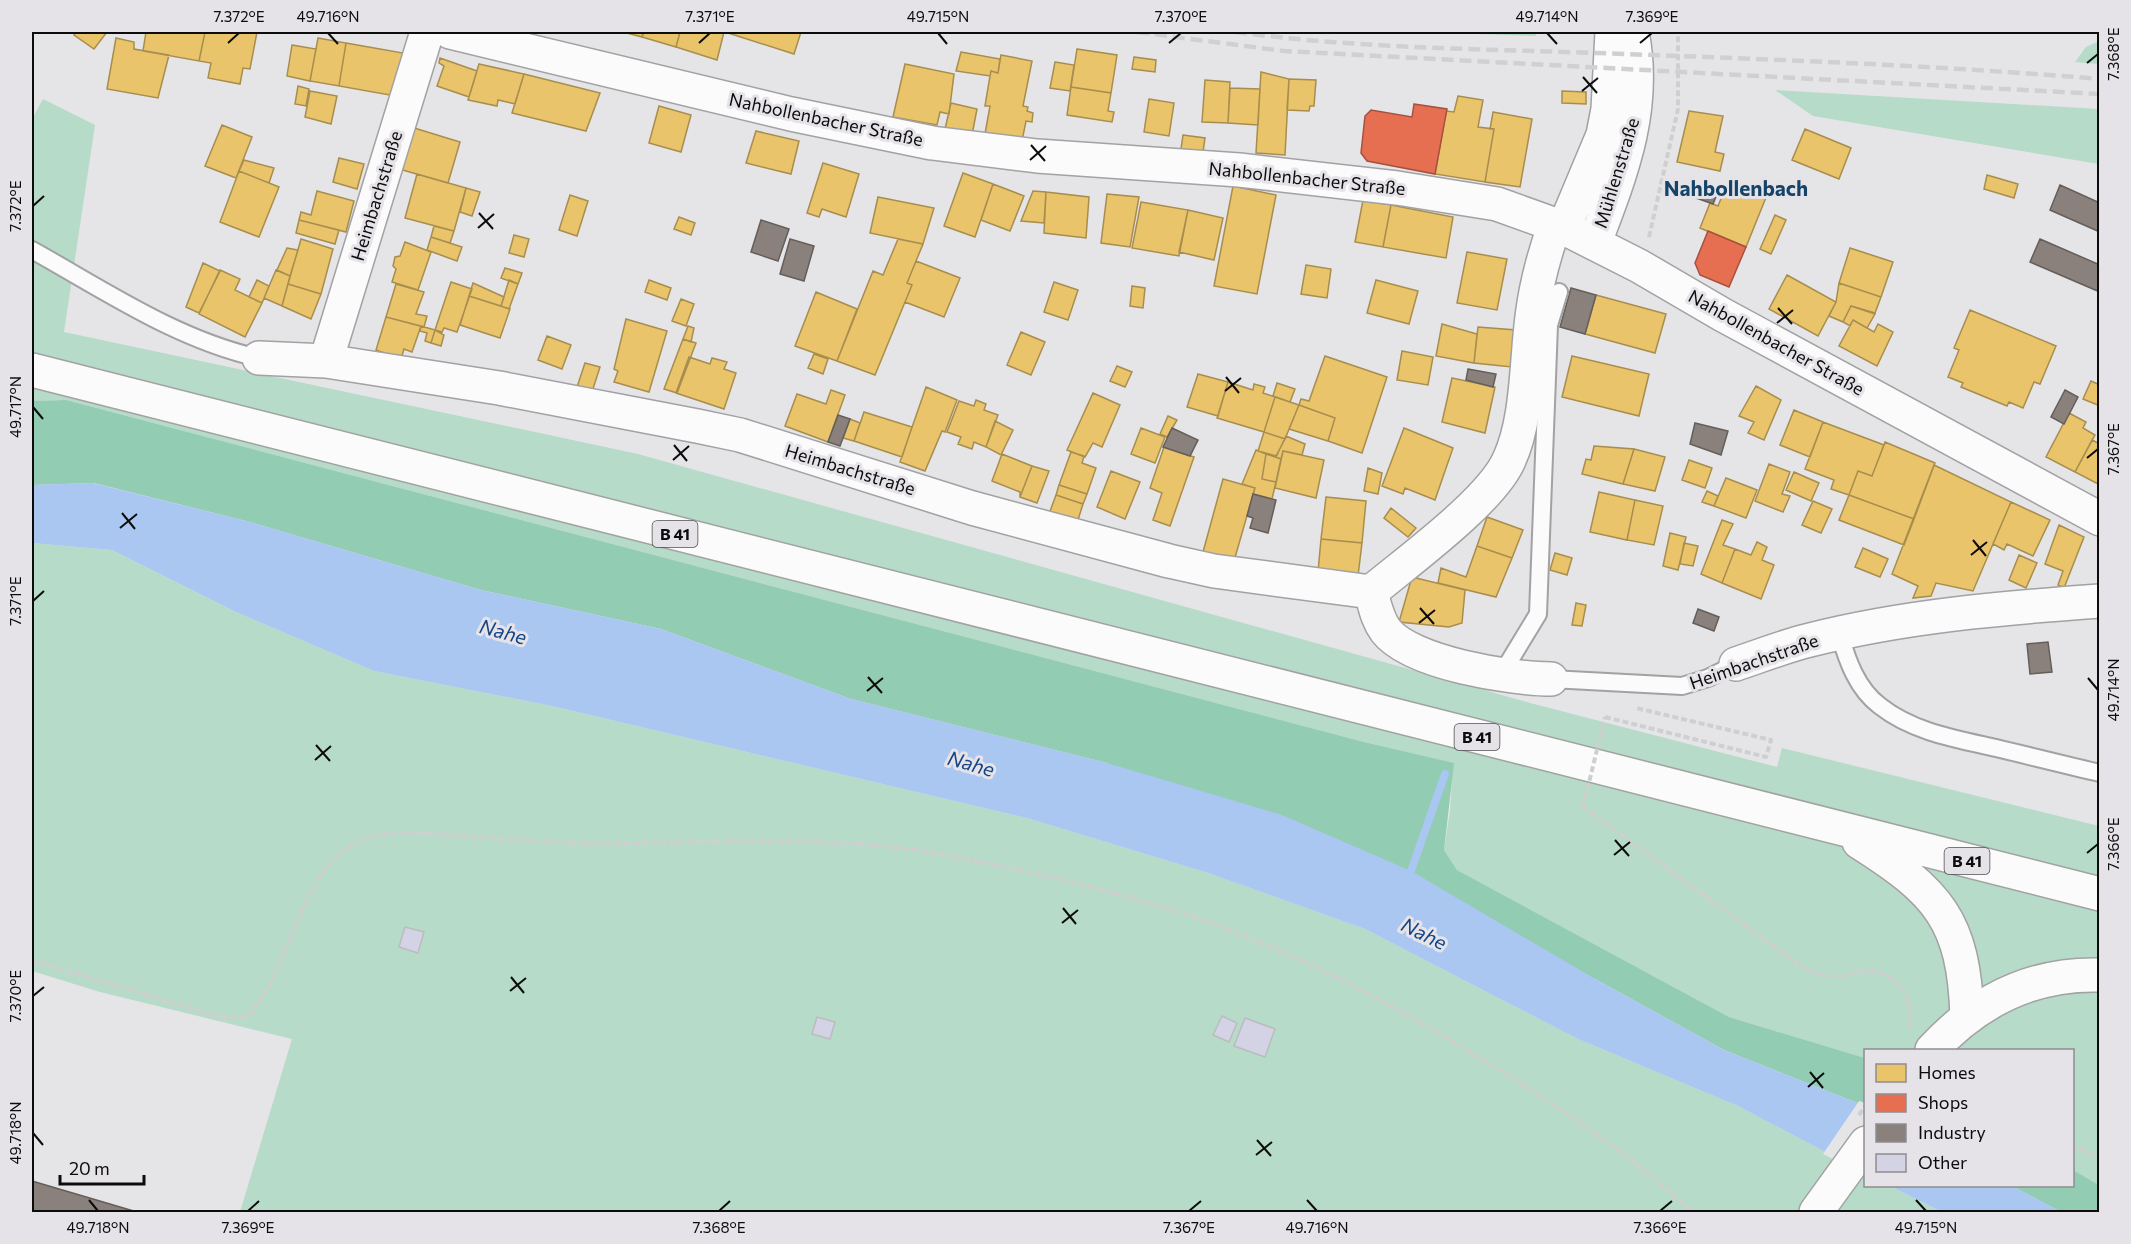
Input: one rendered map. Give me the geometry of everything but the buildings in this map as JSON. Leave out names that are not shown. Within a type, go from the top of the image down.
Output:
[{"type":"street","name":"Heimbachstraße","points":[[326,361],[427,32]]},
{"type":"street","name":"Nahbollenbacher Straße","points":[[450,32],[791,114],[932,143],[1037,156],[1239,170],[1397,188],[1497,204],[1559,226],[1595,242],[1723,315],[2100,519]]},
{"type":"street","name":"Mühlenstraße","points":[[1559,226],[1603,135],[1608,109],[1612,32]]},
{"type":"street","name":"Mühlenstraße","points":[[1595,242],[1617,186],[1634,122],[1638,91],[1632,32]]},
{"type":"street","points":[[1371,592],[1485,494],[1509,461],[1516,441],[1526,384],[1538,273],[1559,226]]},
{"type":"street","name":"Heimbachstraße","points":[[259,358],[326,361],[499,388],[740,435],[972,508],[1169,561],[1214,571],[1371,592],[1378,618],[1398,642],[1414,653],[1501,675],[1523,679],[1551,679]]},
{"type":"street","name":"B 41","points":[[32,370],[2100,894]]},
{"type":"street","name":"Heimbachstraße","points":[[1736,664],[1810,640],[1890,622],[1976,610],[2100,602]]},
{"type":"street","points":[[1835,826],[1915,879],[1944,914],[1960,951],[1967,1017]]},
{"type":"street","points":[[1918,1045],[1994,999],[2029,983],[2051,978],[2100,975]]},
{"type":"street","points":[[1816,1212],[1864,1146]]},
{"type":"lane","name":"Heimbachstraße","points":[[32,250],[171,326],[216,346],[259,358]]},
{"type":"lane","points":[[1501,675],[1538,614],[1549,325],[1559,292]]},
{"type":"lane","points":[[1840,635],[1846,658],[1860,684],[1878,705],[1909,724],[1937,734],[2100,773]]},
{"type":"lane","name":"Heimbachstraße","points":[[1551,679],[1682,686],[1708,678],[1736,664]]},
{"type":"path","points":[[1639,266],[1654,222],[1678,109],[1678,32]]},
{"type":"path","points":[[1762,756],[1605,717],[1583,807],[1805,969],[1818,974],[1843,976],[1868,971],[1893,979],[1901,987],[1911,1007],[1909,1029],[1918,1045]]},
{"type":"path","points":[[32,960],[223,1018],[245,1018],[254,1009],[270,983],[310,891],[333,862],[357,842],[392,833],[575,843],[869,845],[948,855],[1104,889],[1243,935],[1335,976],[1441,1034],[1563,1110],[1653,1176],[1692,1212]]},
{"type":"path","points":[[2074,1145],[2100,1158]]},
{"type":"green space","points":[[1424,32],[1536,32],[1536,36]]},
{"type":"green space","points":[[2099,41],[2099,64],[2075,62],[2086,47]]},
{"type":"green space","points":[[1775,90],[2099,109],[2099,164],[1813,116]]},
{"type":"green space","points":[[43,99],[95,125],[64,332],[638,454],[1534,704],[1777,767],[1782,748],[2099,826],[2099,1185],[2074,1171],[2074,1049],[1864,1049],[1864,1058],[1729,1017],[1457,870],[1444,850],[1450,811],[1453,763],[1364,742],[66,400],[32,401],[32,119]]},
{"type":"green space","points":[[66,400],[1364,742],[1454,763],[1444,850],[1457,870],[1729,1017],[1864,1058],[1864,1106],[1724,1050],[1597,980],[1107,763],[851,699],[661,629],[481,590],[250,522],[94,483],[32,485],[32,401]]},
{"type":"green space","points":[[32,543],[112,550],[238,613],[374,671],[552,706],[1027,818],[1208,873],[1365,929],[1578,1039],[1738,1106],[1864,1172],[1864,1187],[1892,1187],[1942,1212],[240,1212],[292,1039],[100,992],[32,971]]},
{"type":"green space","points":[[2074,1171],[2099,1185],[2099,1212],[2061,1212],[2014,1187],[2074,1187]]},
{"type":"water","name":"Nahe","points":[[93,483],[250,522],[481,590],[661,629],[851,699],[1107,763],[1282,815],[1411,871],[1597,980],[1724,1050],[1864,1106],[1864,1172],[1738,1106],[1578,1039],[1365,929],[1208,873],[1027,818],[552,706],[374,671],[238,613],[112,550],[32,543],[32,485]]},
{"type":"water","points":[[1892,1187],[2014,1187],[2061,1212],[1942,1212]]},
{"type":"pier","points":[[1859,1101],[1864,1102],[1864,1175],[1823,1154]]},
{"type":"waterway","points":[[1411,871],[1445,774]]},
{"type":"railway","points":[[1137,32],[1284,51],[2100,94]]},
{"type":"railway","points":[[1235,32],[1370,45],[1848,63],[2100,79]]},
{"type":"district","name":"Nahbollenbach","points":[[1736,189]]}]
